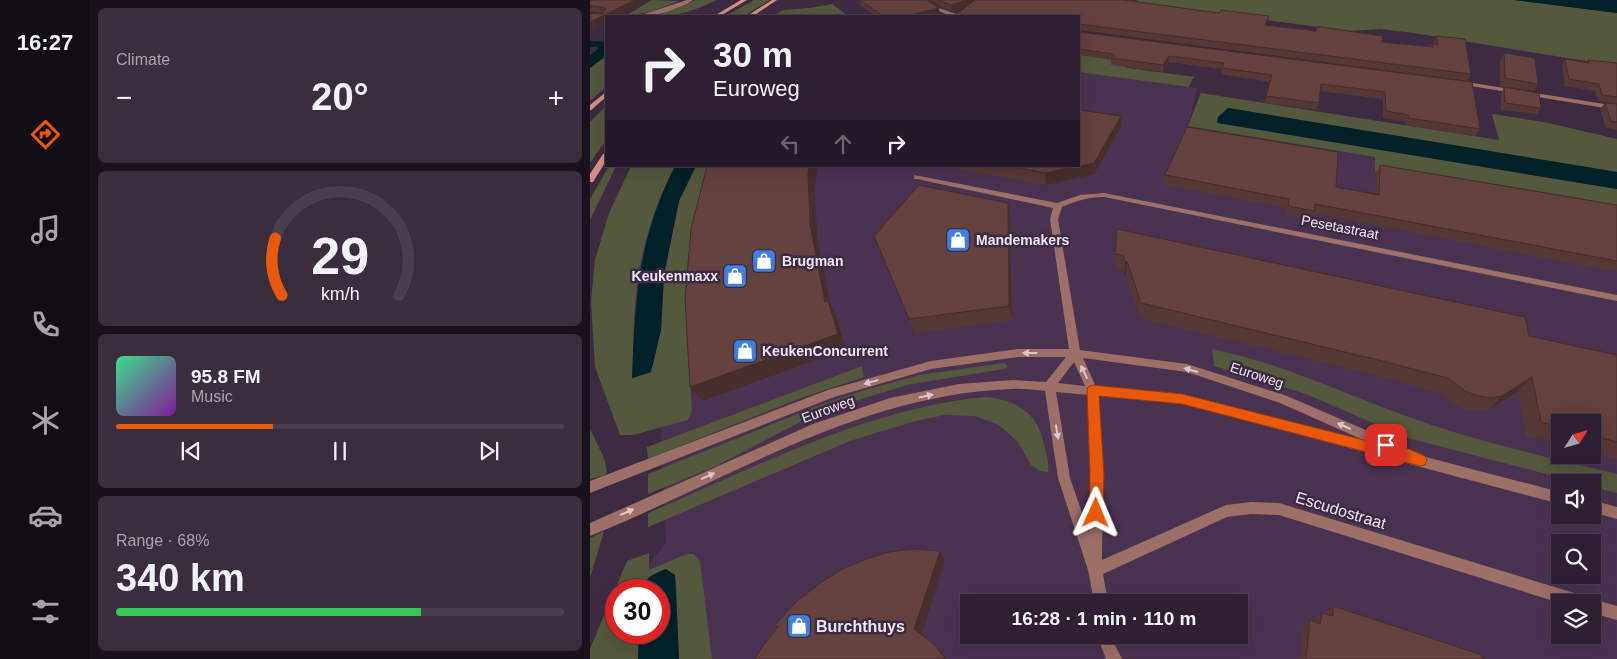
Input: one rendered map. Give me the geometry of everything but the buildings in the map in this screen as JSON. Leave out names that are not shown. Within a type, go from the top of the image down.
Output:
[{"type":"main road","points":[[719,15],[745,0]]},
{"type":"main road","points":[[752,15],[776,0]]},
{"type":"main road","points":[[590,108],[605,95]]},
{"type":"main road","points":[[590,180],[605,158]]},
{"type":"street","points":[[644,15],[691,0]]},
{"type":"street","points":[[924,0],[937,9],[956,15]]},
{"type":"street","points":[[1457,83],[1617,108]]},
{"type":"street","points":[[917,177],[1058,206],[1054,219],[1075,353],[1093,390],[1097,475],[1095,570]]},
{"type":"street","name":"Pesetastraat","points":[[1058,206],[1077,196],[1104,195],[1617,298]]},
{"type":"street","name":"Euroweg","points":[[590,487],[619,478],[832,393],[931,366],[1018,353],[1075,353],[1188,368],[1283,399],[1420,460]]},
{"type":"street","points":[[1075,353],[1050,386],[1064,478],[1095,570],[1100,594]]},
{"type":"street","name":"Euroweg","points":[[590,530],[818,428],[890,403],[959,389],[1013,384],[1182,399],[1551,496]]},
{"type":"street","name":"Escudostraat","points":[[1095,570],[1226,511],[1251,508],[1278,509],[1555,594]]},
{"type":"street","points":[[1601,509],[1617,513]]},
{"type":"street","points":[[1601,609],[1617,613]]},
{"type":"street","points":[[1108,644],[1114,659]]},
{"type":"shaded area","points":[[652,0],[679,1],[650,12],[627,15]]},
{"type":"shaded area","points":[[696,0],[717,0],[686,12],[671,15],[656,15]]},
{"type":"shaded area","points":[[754,0],[770,0],[746,15],[728,15]]},
{"type":"shaded area","points":[[1137,0],[1514,0],[1617,13],[1617,66],[1414,33],[1380,29],[1349,31],[1138,3],[1136,2]]},
{"type":"shaded area","points":[[1514,0],[1617,0],[1617,13]]},
{"type":"shaded area","points":[[832,4],[847,15],[775,15],[783,10]]},
{"type":"shaded area","points":[[590,41],[605,42],[605,57],[590,68],[590,55],[598,47],[590,47]]},
{"type":"shaded area","points":[[1080,54],[1128,61],[1127,68],[1196,77],[1193,78],[1189,87],[1080,72]]},
{"type":"shaded area","points":[[605,57],[605,88],[590,101],[590,68]]},
{"type":"shaded area","points":[[1080,71],[1197,88],[1188,126],[1375,157],[1375,172],[1617,213],[1617,659],[611,659],[615,644],[670,644],[670,579],[637,579],[666,543],[661,427],[622,370],[657,167],[1080,167]]},
{"type":"shaded area","points":[[1201,93],[1499,140],[1492,114],[1544,122],[1617,139],[1617,172],[1228,108],[1218,117],[1217,122],[1617,189],[1617,213],[1375,172],[1375,157],[1188,126]]},
{"type":"shaded area","points":[[605,107],[605,141],[590,163],[590,122]]},
{"type":"shaded area","points":[[1228,108],[1617,172],[1617,189],[1217,123],[1218,117]]},
{"type":"shaded area","points":[[608,167],[616,167],[590,220],[590,199]]},
{"type":"shaded area","points":[[631,167],[674,167],[653,216],[639,269],[634,314],[633,378],[651,372],[661,330],[664,275],[679,201],[696,167],[710,167],[688,285],[687,328],[692,410],[688,420],[633,435],[620,435],[595,367],[591,301],[595,260],[609,213]]},
{"type":"shaded area","points":[[675,167],[696,167],[679,201],[664,275],[661,330],[651,372],[632,378],[637,295],[641,270],[653,219]]},
{"type":"shaded area","points":[[1212,349],[1266,363],[1447,430],[1551,458],[1551,464],[1576,464],[1617,474],[1617,493],[1601,489],[1601,474],[1551,475],[1408,438],[1306,394],[1214,366]]},
{"type":"shaded area","points":[[1004,363],[1008,366],[1004,369],[907,385],[819,412],[716,466],[648,494],[648,474],[820,405],[920,375]]},
{"type":"shaded area","points":[[862,366],[864,377],[798,399],[648,459],[647,447]]},
{"type":"shaded area","points":[[986,397],[1018,406],[1033,418],[1042,437],[1048,461],[1048,472],[1040,471],[1031,465],[1018,442],[999,425],[975,416],[944,415],[912,422],[850,441],[648,527],[648,513],[813,442],[899,413],[942,403]]},
{"type":"shaded area","points":[[590,429],[604,458],[607,471],[605,475],[590,479]]},
{"type":"shaded area","points":[[604,531],[590,578],[590,538]]},
{"type":"shaded area","points":[[649,553],[649,570],[687,554],[694,554],[700,561],[712,659],[679,659],[676,580],[619,579],[627,561]]},
{"type":"shaded area","points":[[666,569],[675,575],[679,659],[638,659],[639,644],[670,644],[670,579],[648,579]]},
{"type":"shaded area","points":[[605,613],[605,644],[639,644],[638,659],[590,659],[590,649]]},
{"type":"place","name":"Mandemakers","points":[[958,240]]},
{"type":"place","name":"Brugman","points":[[764,261]]},
{"type":"place","name":"Keukenmaxx","points":[[735,276]]},
{"type":"place","name":"KeukenConcurrent","points":[[745,351]]},
{"type":"place","name":"Burchthuys","points":[[799,626]]},
{"type":"route","points":[[1096,513],[1097,475],[1093,390],[1182,399],[1420,460],[1386,445]]}]
